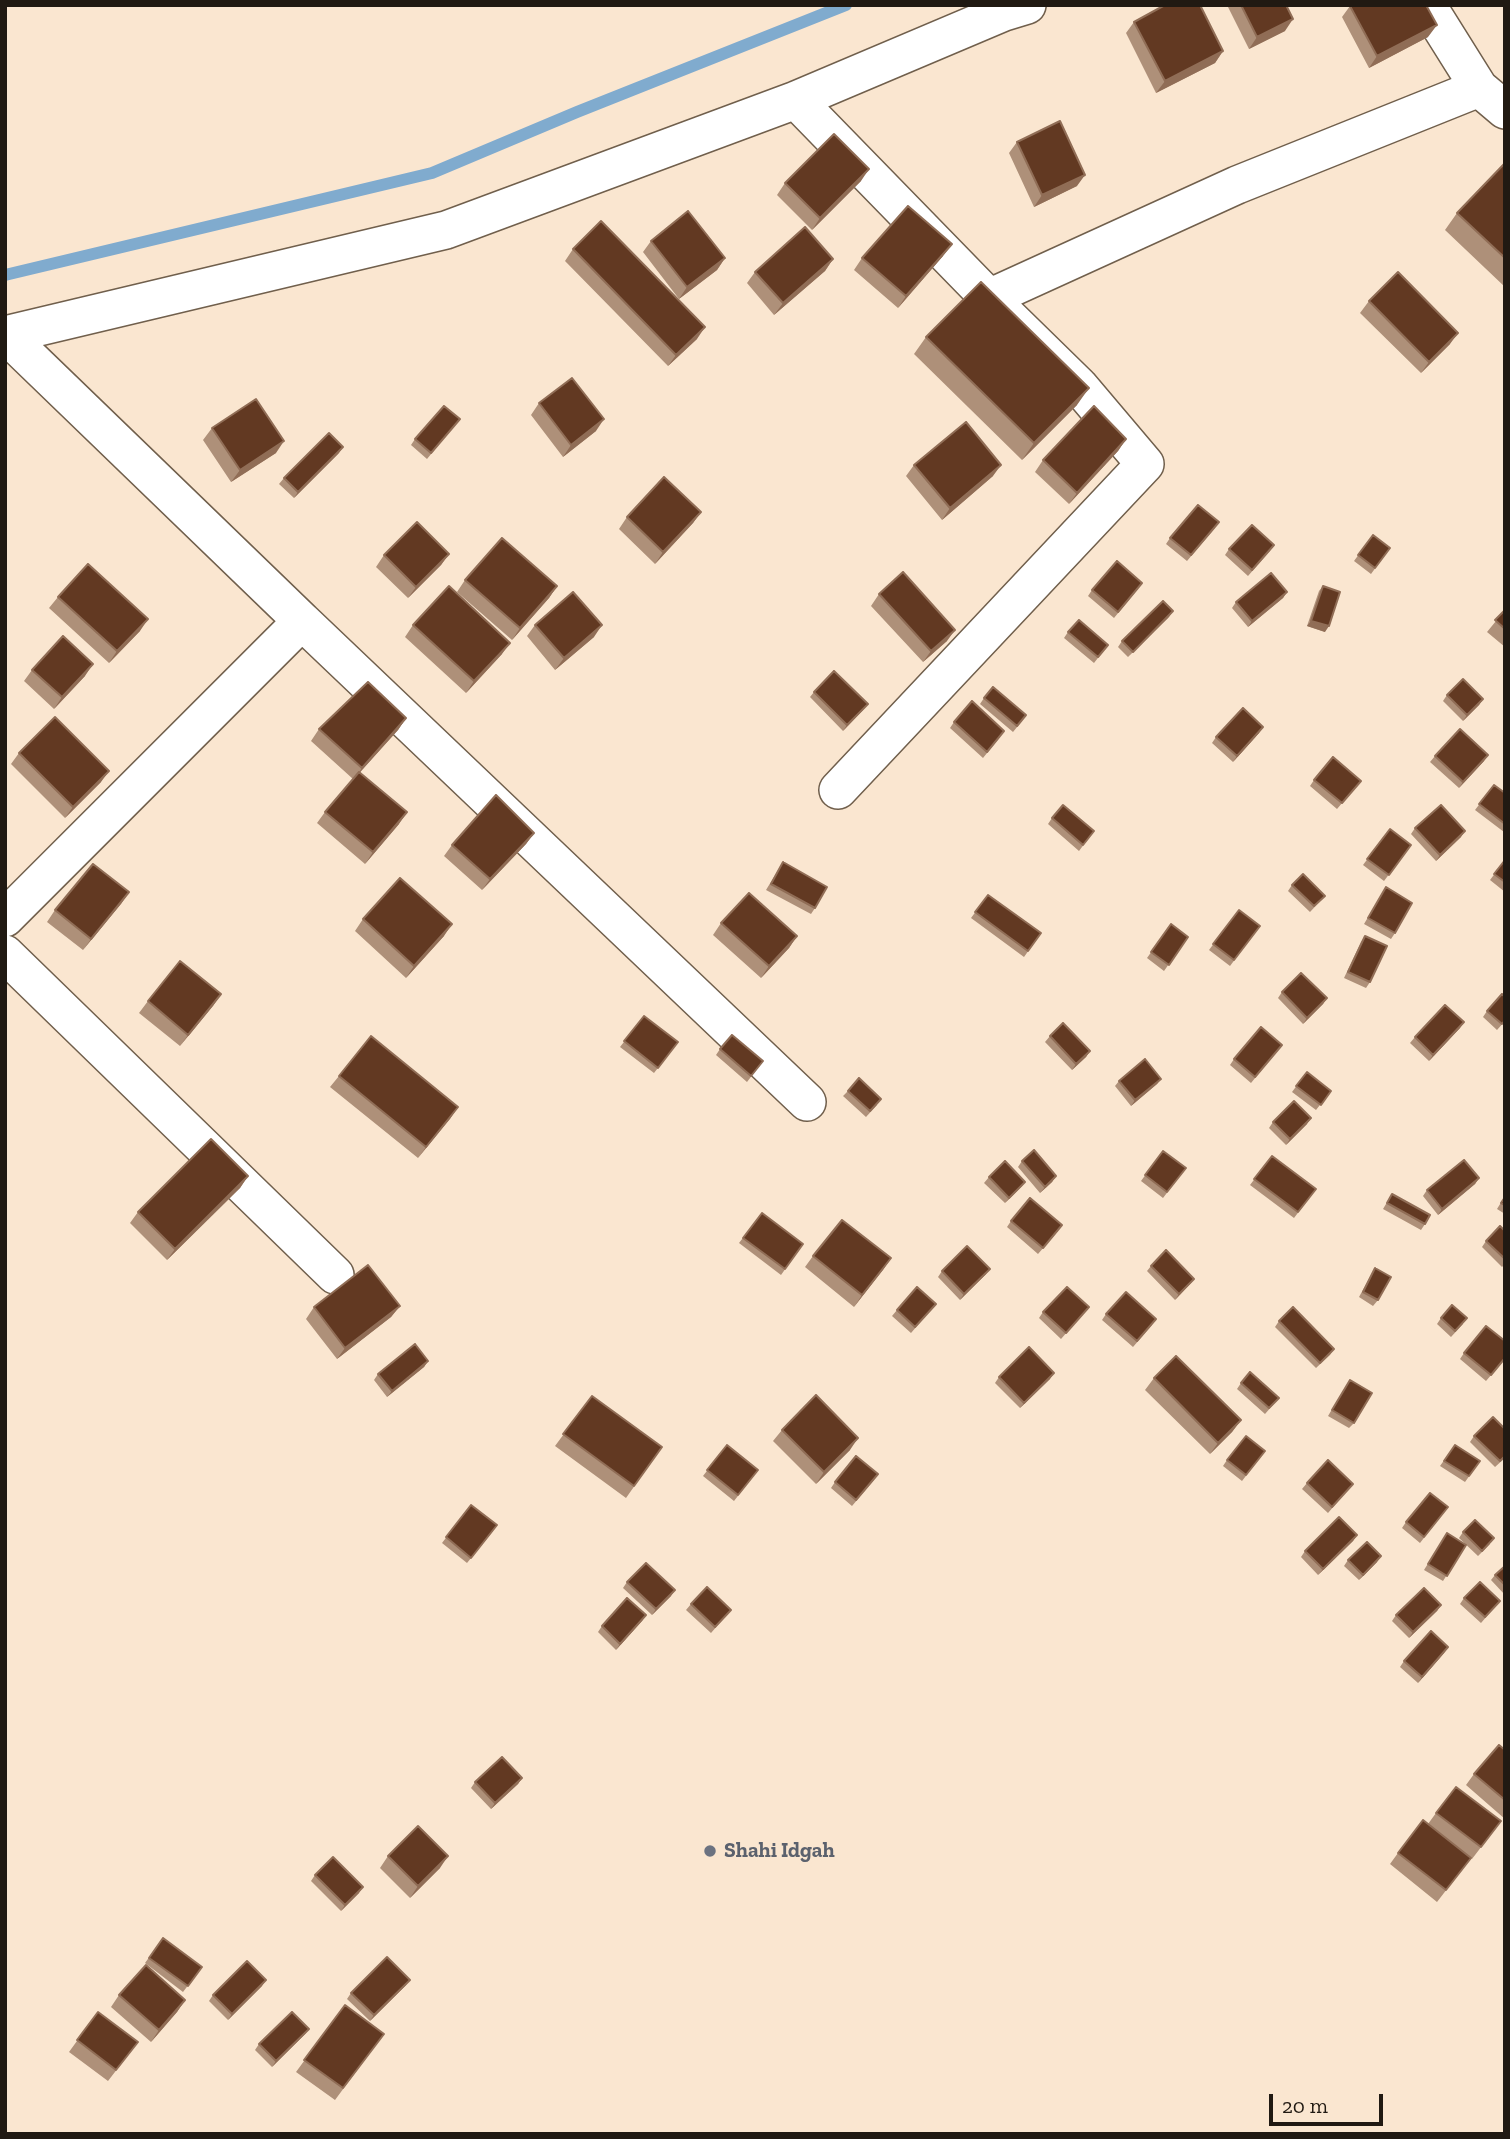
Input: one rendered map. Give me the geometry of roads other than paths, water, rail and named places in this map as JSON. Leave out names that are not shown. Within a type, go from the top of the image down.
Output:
[{"type":"street","points":[[6,335],[446,230],[796,100],[1004,12],[1027,5]]},
{"type":"street","points":[[989,299],[1237,185],[1492,99],[1427,5]]},
{"type":"street","points":[[796,100],[989,299],[1079,386],[1144,464],[838,790]]},
{"type":"street","points":[[6,335],[302,621],[807,1101]]},
{"type":"street","points":[[5,918],[302,621]]},
{"type":"street","points":[[5,954],[335,1275]]},
{"type":"waterway","points":[[5,275],[432,173],[846,5]]},
{"type":"place","name":"Shahi Idgah","points":[[710,1851]]}]
